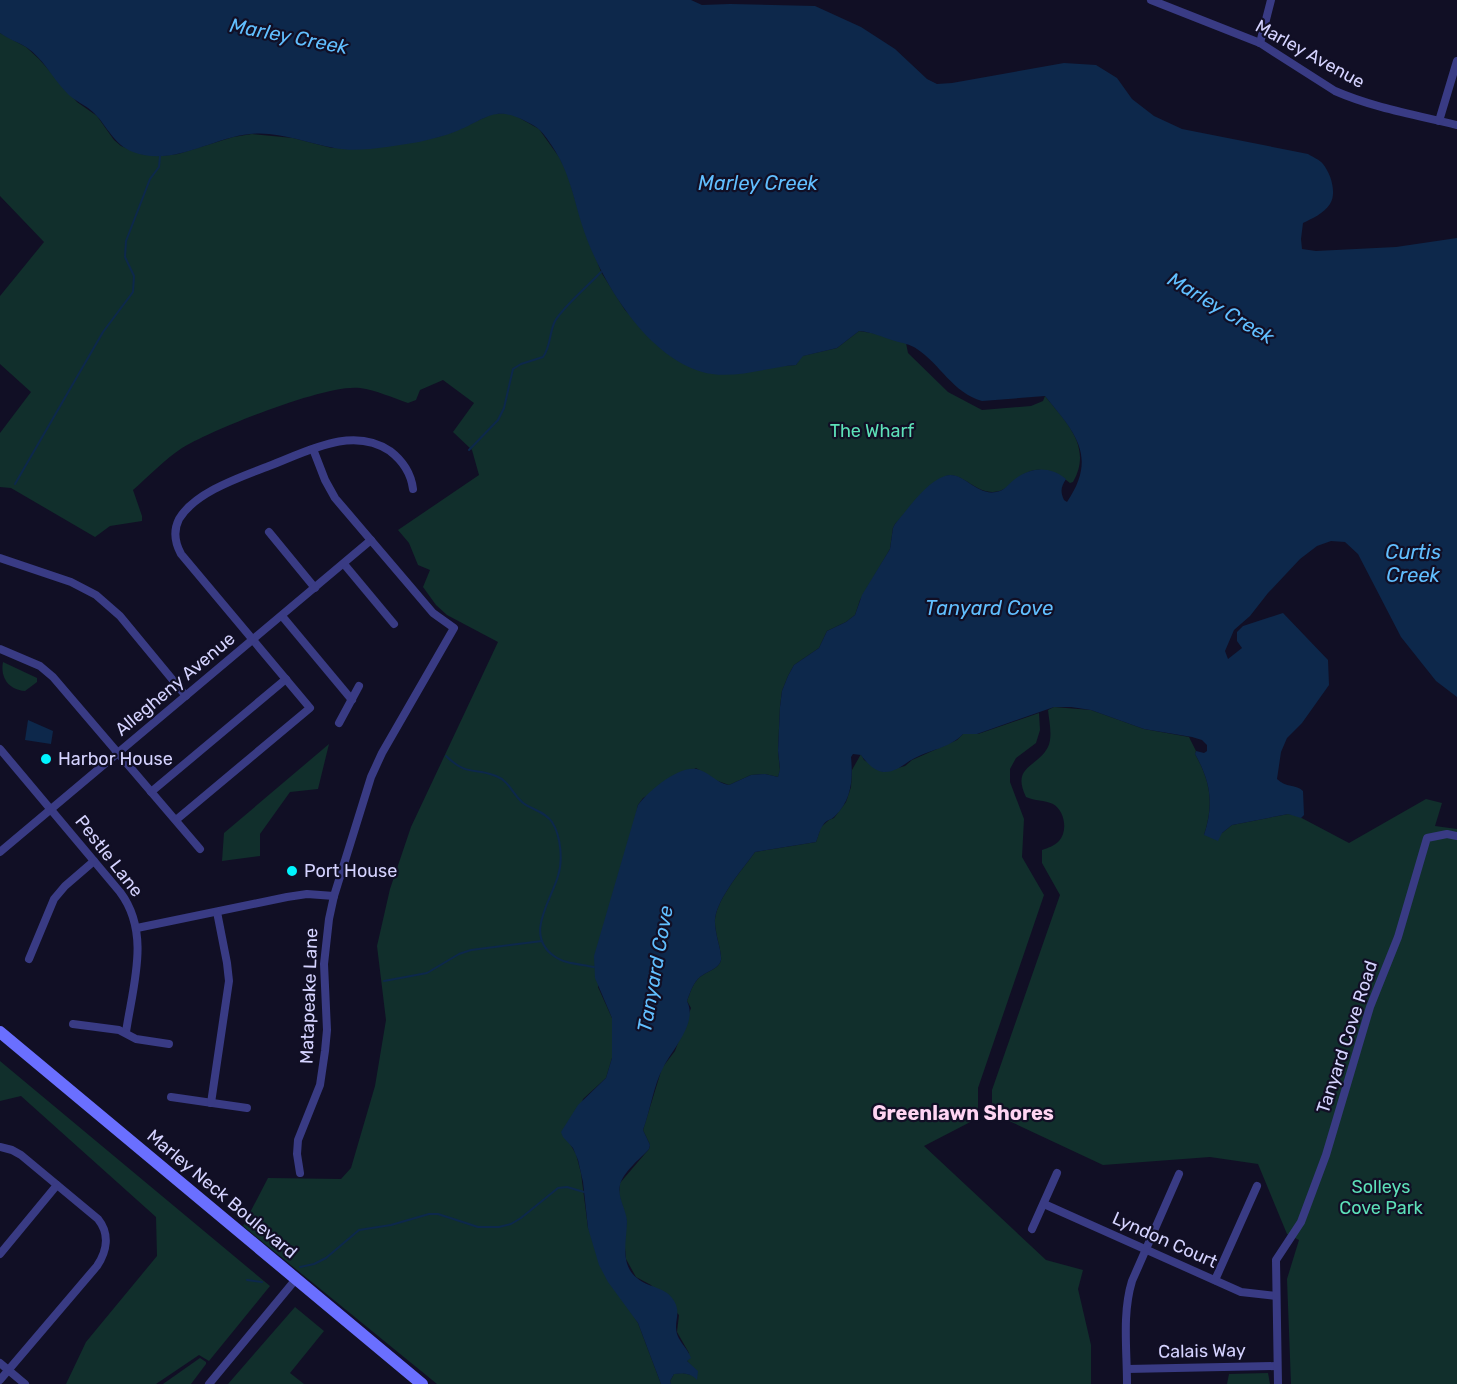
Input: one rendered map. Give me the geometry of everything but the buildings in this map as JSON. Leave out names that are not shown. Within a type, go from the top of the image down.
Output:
[{"type":"main road","name":"Marley Neck Boulevard","points":[[0,1032],[411,1384]]},
{"type":"main road","name":"Marley Neck Boulevard","points":[[0,1041],[422,1384]]},
{"type":"street","name":"Marley Avenue","points":[[1151,0],[1161,2],[1260,43],[1346,96],[1380,107],[1457,125]]},
{"type":"street","points":[[1260,43],[1271,0]]},
{"type":"street","points":[[1439,121],[1457,61]]},
{"type":"street","points":[[176,820],[310,708],[181,554],[176,543],[177,525],[186,510],[214,490],[238,478],[333,442],[349,440],[366,441],[381,446],[402,462],[410,474],[413,489]]},
{"type":"street","points":[[313,449],[331,492],[371,540]]},
{"type":"street","points":[[269,532],[315,588]]},
{"type":"street","name":"Allegheny Avenue","points":[[0,852],[371,540]]},
{"type":"street","name":"Matapeake Lane","points":[[300,1173],[297,1154],[298,1140],[320,1085],[326,1051],[324,964],[334,896],[371,777],[382,753],[453,628],[433,613],[371,540]]},
{"type":"street","points":[[0,558],[71,582],[96,595],[120,616],[186,696]]},
{"type":"street","points":[[344,564],[394,624]]},
{"type":"street","points":[[282,616],[352,700]]},
{"type":"street","points":[[0,649],[40,666],[53,677],[200,849]]},
{"type":"street","points":[[151,792],[286,679]]},
{"type":"street","points":[[339,723],[359,686]]},
{"type":"street","name":"Pestle Lane","points":[[0,749],[125,899],[137,928],[138,950],[126,1032]]},
{"type":"street","name":"Tanyard Cove Road","points":[[1275,1296],[1275,1267],[1279,1255],[1292,1240],[1301,1222],[1326,1155],[1371,1007],[1398,937],[1427,838],[1447,834],[1457,836]]},
{"type":"street","points":[[29,959],[54,899],[64,886],[94,861]]},
{"type":"street","points":[[137,928],[307,894],[334,896]]},
{"type":"street","points":[[211,1103],[229,981],[217,912]]},
{"type":"street","points":[[73,1024],[126,1032],[136,1039],[169,1044]]},
{"type":"street","points":[[171,1097],[247,1108]]},
{"type":"street","points":[[0,1147],[21,1155],[103,1225],[106,1241],[105,1250],[97,1266],[0,1380]]},
{"type":"street","points":[[1032,1229],[1057,1173]]},
{"type":"street","points":[[1127,1384],[1126,1306],[1132,1281],[1179,1174]]},
{"type":"street","points":[[0,1254],[57,1185]]},
{"type":"street","points":[[1215,1280],[1257,1186]]},
{"type":"street","name":"Lyndon Court","points":[[1044,1204],[1241,1292],[1251,1295],[1275,1296]]},
{"type":"street","points":[[208,1384],[294,1282]]},
{"type":"street","points":[[1275,1296],[1278,1384]]},
{"type":"street","points":[[0,1363],[25,1384]]},
{"type":"street","name":"Calais Way","points":[[1127,1369],[1277,1366]]},
{"type":"green space","name":"The Wharf","points":[[0,33],[26,47],[39,59],[77,102],[97,116],[114,140],[121,146],[141,154],[160,156],[178,154],[233,137],[252,134],[293,138],[332,148],[366,148],[438,137],[492,114],[508,113],[516,116],[539,129],[559,157],[567,172],[601,272],[625,310],[664,351],[680,362],[796,365],[802,356],[837,348],[859,331],[878,334],[906,343],[908,353],[948,392],[982,410],[1031,406],[1043,401],[1045,396],[1061,415],[1074,436],[1080,457],[1073,482],[1070,483],[1050,472],[1040,470],[1025,474],[1007,488],[992,492],[980,489],[957,476],[946,476],[926,490],[895,524],[890,549],[860,600],[855,615],[827,631],[819,648],[794,665],[788,676],[782,691],[780,707],[778,777],[765,774],[751,775],[729,785],[715,780],[696,768],[643,798],[638,805],[598,987],[612,1018],[612,1058],[606,1078],[583,1099],[570,1144],[576,1154],[581,1173],[588,1228],[638,1323],[661,1384],[437,1384],[243,1226],[268,1178],[341,1179],[351,1168],[375,1086],[386,1020],[377,946],[390,889],[411,827],[498,642],[447,615],[436,605],[423,587],[430,570],[418,565],[409,543],[398,530],[479,475],[472,450],[453,432],[474,403],[443,380],[420,390],[416,400],[408,403],[366,389],[344,388],[270,409],[218,430],[176,452],[133,490],[142,521],[110,526],[95,537],[11,488],[0,487],[0,433],[31,392],[0,364],[0,296],[44,242],[0,196]]},
{"type":"green space","points":[[3,662],[37,678],[37,682],[25,691],[10,686],[4,678]]},
{"type":"green space","name":"Solleys Cove Park","points":[[1054,707],[1091,710],[1144,729],[1189,737],[1208,784],[1210,804],[1204,835],[1222,833],[1232,825],[1288,814],[1296,815],[1349,843],[1426,799],[1442,803],[1435,826],[1457,829],[1457,1384],[1291,1384],[1287,1279],[1299,1240],[1287,1234],[1258,1164],[1210,1157],[1103,1165],[1005,1119],[992,1118],[992,1090],[1060,895],[1042,863],[1042,850],[1049,848],[1062,837],[1063,816],[1053,804],[1026,797],[1022,787],[1023,773],[1048,747],[1050,733],[1048,710]]},
{"type":"green space","points":[[1039,713],[1040,730],[1036,743],[1016,758],[1010,769],[1010,782],[1024,819],[1022,857],[1044,895],[978,1088],[978,1118],[924,1146],[1046,1260],[1083,1270],[1078,1289],[1091,1345],[1091,1384],[671,1384],[670,1381],[674,1374],[692,1375],[695,1370],[687,1361],[689,1353],[677,1332],[679,1315],[651,1285],[636,1277],[626,1259],[624,1237],[627,1222],[619,1194],[620,1183],[649,1149],[650,1145],[643,1130],[662,1068],[675,1051],[691,1008],[687,1001],[691,990],[700,977],[720,963],[715,919],[721,902],[737,875],[755,852],[816,842],[821,827],[834,818],[846,802],[851,787],[852,770],[861,754],[864,760],[883,772],[905,766],[912,760],[957,740],[963,734],[978,734]]},
{"type":"green space","points":[[329,744],[318,789],[290,792],[260,834],[260,856],[222,861],[224,833]]},
{"type":"green space","points":[[0,1061],[270,1286],[209,1361],[199,1355],[156,1384],[66,1384],[86,1342],[157,1256],[156,1217],[21,1096],[0,1101]]},
{"type":"green space","points":[[295,1307],[324,1331],[290,1373],[304,1384],[228,1384]]},
{"type":"green space","points":[[200,1358],[206,1364],[191,1384],[163,1384]]},
{"type":"green space","points":[[1268,1373],[1270,1384],[1227,1384],[1229,1374]]},
{"type":"water","name":"Marley Creek","points":[[0,0],[691,0],[702,5],[815,6],[861,27],[895,49],[927,79],[937,84],[1064,63],[1096,65],[1117,78],[1132,99],[1154,116],[1182,129],[1308,154],[1320,161],[1326,168],[1331,178],[1333,195],[1330,204],[1324,210],[1303,223],[1302,249],[1316,251],[1396,247],[1457,238],[1457,697],[1436,681],[1401,637],[1358,554],[1345,542],[1331,541],[1317,546],[1300,559],[1250,616],[1234,630],[1225,651],[1228,659],[1242,648],[1237,641],[1237,632],[1243,626],[1283,613],[1328,660],[1329,685],[1302,723],[1287,738],[1281,752],[1277,779],[1303,791],[1304,815],[1301,818],[1288,814],[1232,825],[1222,833],[1218,841],[1204,835],[1210,804],[1208,784],[1195,754],[1196,751],[1204,753],[1207,751],[1207,745],[1202,740],[1144,729],[1091,710],[1071,707],[1054,707],[977,734],[963,734],[952,743],[919,756],[891,771],[876,770],[861,755],[853,754],[848,796],[841,810],[823,825],[816,842],[755,852],[731,884],[721,902],[715,919],[720,963],[700,977],[691,990],[687,1001],[690,1009],[687,1027],[660,1074],[643,1130],[650,1145],[649,1149],[628,1171],[620,1185],[627,1221],[625,1251],[628,1266],[641,1281],[669,1294],[672,1298],[677,1308],[677,1334],[691,1358],[687,1361],[698,1371],[697,1380],[687,1374],[674,1374],[670,1381],[671,1384],[661,1384],[638,1323],[608,1282],[599,1265],[588,1228],[578,1160],[573,1148],[561,1132],[578,1105],[606,1078],[612,1058],[612,1018],[595,978],[594,956],[638,805],[649,792],[666,779],[684,770],[700,770],[729,785],[751,775],[765,774],[778,777],[780,707],[782,691],[788,676],[794,665],[819,648],[827,631],[855,615],[862,595],[890,549],[895,524],[924,490],[938,479],[951,475],[982,490],[996,492],[1004,489],[1027,472],[1047,470],[1066,479],[1062,492],[1067,502],[1081,471],[1082,458],[1079,446],[1065,422],[1045,396],[982,401],[963,392],[914,347],[864,332],[859,331],[837,348],[803,356],[796,365],[743,373],[712,374],[689,367],[668,355],[648,337],[614,294],[590,247],[570,184],[558,155],[538,128],[519,118],[509,115],[493,115],[433,139],[354,150],[282,136],[250,134],[177,154],[148,156],[133,152],[116,140],[91,110],[69,95],[32,52],[0,33]]},
{"type":"water","points":[[28,720],[53,731],[51,744],[25,740]]},
{"type":"waterway","points":[[15,484],[103,332],[133,292],[134,276],[125,257],[126,241],[150,179],[159,167],[160,156]]},
{"type":"waterway","points":[[469,450],[498,420],[504,408],[513,369],[543,357],[559,315],[601,272]]},
{"type":"waterway","points":[[446,756],[460,767],[500,778],[522,802],[546,815],[552,822],[559,841],[560,863],[558,876],[542,918],[541,938],[545,948],[558,959],[594,967]]},
{"type":"waterway","points":[[384,981],[427,973],[459,954],[471,950],[542,941]]},
{"type":"waterway","points":[[300,1267],[326,1258],[359,1230],[391,1225],[429,1214],[438,1214],[478,1227],[499,1227],[521,1218],[558,1188],[567,1187],[584,1192]]},
{"type":"waterway","points":[[247,1280],[262,1282]]},
{"type":"place","name":"Harbor House","points":[[46,759]]},
{"type":"place","name":"Port House","points":[[292,871]]},
{"type":"district","name":"Greenlawn Shores","points":[[963,1113]]},
{"type":"water label","name":"Curtis Creek","points":[[1413,564]]},
{"type":"water label","name":"Tanyard Cove","points":[[989,608]]},
{"type":"water label","name":"Tanyard Cove","points":[[655,969]]}]
